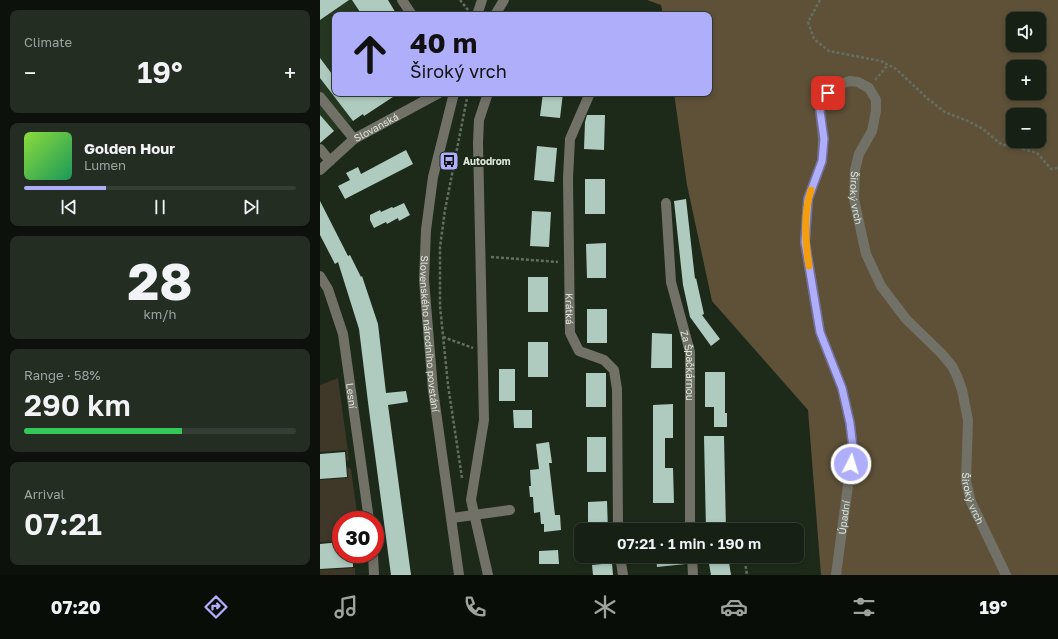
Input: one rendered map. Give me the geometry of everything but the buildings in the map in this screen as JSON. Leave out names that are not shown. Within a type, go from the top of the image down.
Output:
[{"type":"street","points":[[402,0],[410,12]]},
{"type":"street","points":[[478,12],[482,0]]},
{"type":"street","points":[[497,12],[504,0]]},
{"type":"street","name":"Úpadní","points":[[836,575],[853,448],[850,423],[842,388],[820,332],[805,242],[808,199],[822,161],[824,139],[820,111],[823,99],[835,86],[843,82],[858,82],[869,88]]},
{"type":"street","name":"Široký vrch","points":[[869,88],[876,100],[876,111],[872,131],[859,154],[855,170],[854,199],[866,254],[881,286],[906,319],[941,352],[952,366],[957,376],[962,390],[968,420],[966,481],[971,502],[1006,575]]},
{"type":"street","name":"Slovanská","points":[[320,170],[354,139],[433,96]]},
{"type":"street","name":"Slovenského národního povstání","points":[[453,96],[433,177],[426,230],[424,280],[433,390],[459,575]]},
{"type":"street","points":[[487,96],[479,120],[478,143],[484,420],[471,500],[488,575]]},
{"type":"street","name":"Krátká","points":[[589,96],[570,139],[568,178],[570,333],[579,350],[604,360],[614,370],[617,389],[618,523]]},
{"type":"street","points":[[320,97],[354,139]]},
{"type":"street","points":[[320,149],[330,161]]},
{"type":"street","name":"Za Špačkárnou","points":[[666,203],[671,282],[690,352],[690,523]]},
{"type":"street","name":"Lesní","points":[[320,276],[328,289],[343,334],[368,511]]},
{"type":"street","points":[[452,518],[510,510]]},
{"type":"street","points":[[373,563],[374,575]]},
{"type":"street","points":[[621,563],[623,575]]},
{"type":"street","points":[[692,563],[693,575]]},
{"type":"path","points":[[820,0],[808,22],[814,39],[829,51],[853,57],[881,61],[896,69],[946,112],[983,129],[1002,145],[1014,146],[1037,153],[1051,169],[1058,168]]},
{"type":"path","points":[[869,88],[888,65]]},
{"type":"path","points":[[463,485],[448,385],[440,306],[440,247],[445,210],[467,96]]},
{"type":"path","points":[[481,256],[569,262]]},
{"type":"path","points":[[443,336],[482,351]]},
{"type":"path","points":[[745,563],[747,575]]},
{"type":"shaded area","points":[[320,0],[387,0],[395,12],[332,12],[332,96],[394,96],[364,116],[363,114],[334,131],[320,143]]},
{"type":"shaded area","points":[[647,0],[1058,0],[1058,575],[821,575],[808,410],[712,301],[687,185],[674,96],[712,96],[712,12],[662,12],[661,5]]},
{"type":"shaded area","points":[[338,378],[349,459],[347,462],[346,450],[320,452],[320,385]]},
{"type":"shaded area","points":[[347,467],[351,469],[357,511],[332,511],[332,541],[320,542],[320,480],[348,478]]},
{"type":"shaded area","points":[[355,568],[355,575],[320,575],[320,570]]},
{"type":"slow traffic","points":[[809,266],[805,242],[808,199],[811,190]]},
{"type":"place","name":"Autodrom","points":[[449,161]]},
{"type":"route","points":[[828,93],[823,99],[820,111],[824,139],[822,161],[808,199],[805,242],[820,332],[842,388],[850,423],[853,448],[851,464]]}]
